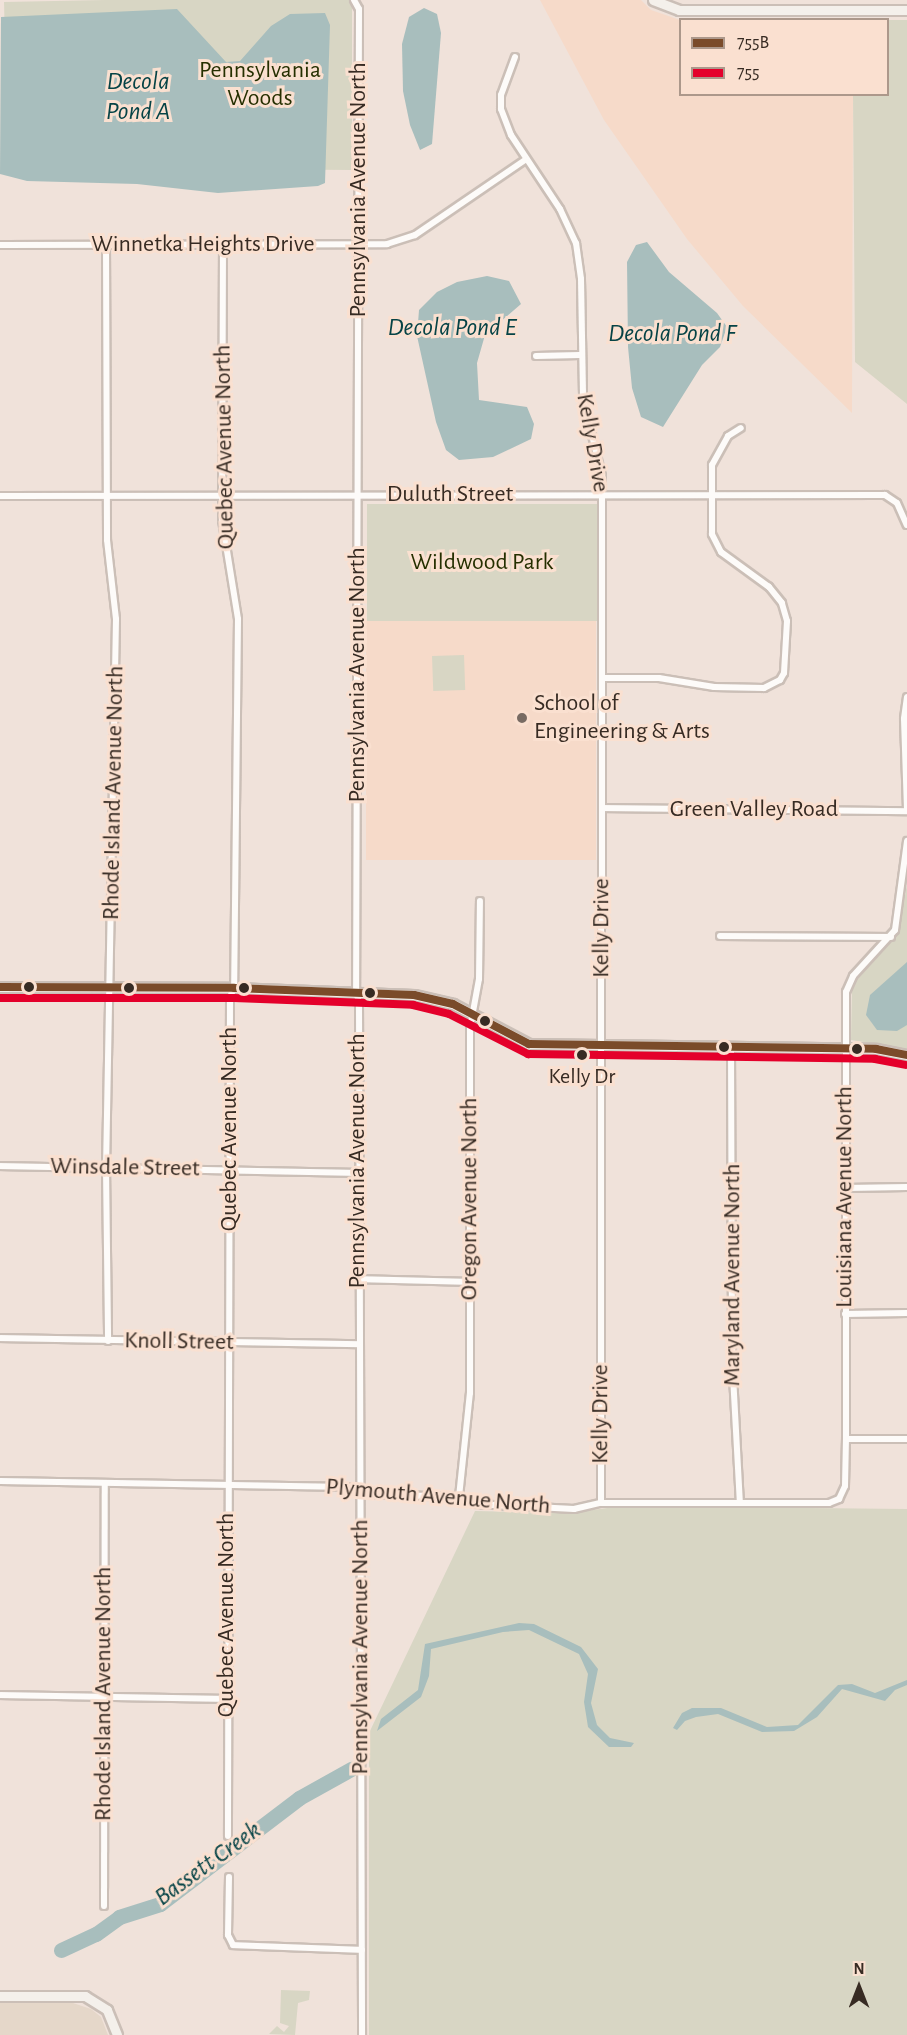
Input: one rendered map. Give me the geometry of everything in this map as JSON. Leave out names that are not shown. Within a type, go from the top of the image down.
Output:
[{"type":"street","name":"Pennsylvania Avenue North","points":[[354,0],[359,9],[356,992],[359,1002],[357,1279],[362,2035]]},
{"type":"street","points":[[653,0],[679,10],[907,10]]},
{"type":"street","name":"Kelly Drive","points":[[515,57],[501,95],[501,110],[525,160],[560,209],[576,243],[581,279],[580,355],[583,398],[599,454],[603,495],[601,1503]]},
{"type":"street","name":"Winnetka Heights Drive","points":[[0,245],[387,244],[415,235],[525,160]]},
{"type":"street","name":"Quebec Avenue North","points":[[223,244],[224,539],[238,619],[234,987],[230,997],[228,1836]]},
{"type":"street","name":"Rhode Island Avenue North","points":[[106,245],[106,495],[116,619],[106,1168],[108,1341]]},
{"type":"street","points":[[536,356],[580,355]]},
{"type":"street","points":[[602,678],[659,678],[714,687],[765,688],[780,680],[784,673],[787,621],[782,603],[769,587],[722,552],[712,534],[710,495],[717,450],[728,436],[741,428]]},
{"type":"street","name":"Duluth Street","points":[[0,496],[885,495],[897,503],[907,525]]},
{"type":"street","points":[[907,697],[904,730],[907,810]]},
{"type":"street","name":"Green Valley Road","points":[[602,808],[907,810]]},
{"type":"street","points":[[720,936],[891,937],[907,841]]},
{"type":"street","name":"Oregon Avenue North","points":[[459,1497],[470,1393],[473,1016],[479,979],[480,901]]},
{"type":"street","name":"Louisiana Avenue North","points":[[839,1499],[845,1486],[846,1439],[845,1050],[848,983],[891,937]]},
{"type":"street","points":[[0,987],[234,987],[356,992],[441,1000],[529,1044],[845,1050],[907,1054]]},
{"type":"street","name":"Maryland Avenue North","points":[[731,1047],[732,1357],[740,1503]]},
{"type":"street","name":"Winsdale Street","points":[[0,1166],[358,1173]]},
{"type":"street","points":[[846,1188],[907,1187]]},
{"type":"street","points":[[357,1279],[470,1282]]},
{"type":"street","points":[[845,1314],[907,1313]]},
{"type":"street","name":"Knoll Street","points":[[0,1338],[358,1344]]},
{"type":"street","points":[[846,1439],[907,1439]]},
{"type":"street","name":"Plymouth Avenue North","points":[[0,1481],[358,1490],[366,1494],[459,1497],[475,1504],[574,1509],[601,1503],[829,1503],[839,1499]]},
{"type":"street","name":"Rhode Island Avenue North","points":[[104,1906],[105,1483]]},
{"type":"street","points":[[0,1695],[227,1699]]},
{"type":"street","points":[[229,1877],[228,1935],[229,1942],[238,1947],[362,1950]]},
{"type":"street","points":[[0,1996],[78,1995],[107,2010],[117,2035]]},
{"type":"shaded area","points":[[540,0],[641,0],[651,10],[679,20],[679,96],[853,96],[852,413],[743,306],[687,239],[604,120]]},
{"type":"shaded area","points":[[366,621],[596,621],[596,860],[366,860]]},
{"type":"shaded area","points":[[0,2002],[73,2003],[91,2009],[101,2017],[108,2035],[0,2035]]},
{"type":"green space","name":"Decola Pond A","points":[[352,0],[352,170],[8,167],[4,2]]},
{"type":"green space","points":[[889,20],[907,20],[907,404],[855,362],[853,96],[889,96]]},
{"type":"green space","name":"Wildwood Park","points":[[367,504],[597,504],[597,621],[367,621]]},
{"type":"green space","points":[[464,655],[465,690],[433,691],[432,656]]},
{"type":"green space","points":[[907,884],[907,1049],[851,1040],[852,986],[899,930]]},
{"type":"green space","points":[[622,1506],[907,1509],[907,2035],[369,2035],[369,1733],[475,1511],[570,1513]]},
{"type":"green space","points":[[281,1990],[310,1991],[309,2000],[298,2003],[295,2035],[269,2034],[277,2026],[284,2032],[289,2026],[280,2023]]},
{"type":"water","points":[[424,8],[437,14],[441,33],[432,144],[420,150],[410,125],[403,91],[402,44],[409,17]]},
{"type":"water","name":"Decola Pond A","points":[[177,9],[226,62],[240,61],[271,26],[290,14],[325,13],[330,25],[325,183],[318,186],[218,193],[137,184],[27,181],[0,174],[1,17]]},
{"type":"water","name":"Decola Pond F","points":[[647,242],[669,272],[717,313],[727,327],[720,347],[702,365],[663,427],[641,417],[632,388],[628,347],[627,262],[636,245]]},
{"type":"water","name":"Decola Pond E","points":[[487,276],[509,281],[521,304],[485,335],[477,363],[479,400],[527,407],[534,424],[531,439],[493,457],[459,460],[446,450],[436,422],[417,336],[419,310],[437,292],[457,282]]},
{"type":"water","points":[[907,962],[907,1025],[897,1031],[877,1030],[866,1015],[870,995]]},
{"type":"water","points":[[519,1623],[534,1624],[581,1647],[598,1669],[591,1703],[597,1725],[610,1738],[634,1743],[631,1747],[609,1747],[588,1727],[584,1702],[588,1674],[579,1654],[529,1630],[503,1632],[431,1649],[429,1676],[421,1697],[377,1731],[381,1719],[418,1690],[425,1644]]},
{"type":"water","points":[[907,1680],[907,1685],[895,1690],[885,1701],[842,1689],[817,1717],[794,1731],[762,1732],[718,1714],[696,1717],[685,1721],[677,1730],[673,1728],[682,1713],[692,1708],[721,1708],[767,1727],[798,1725],[838,1685],[852,1684],[875,1693]]},
{"type":"waterway","name":"Bassett Creek","points":[[61,1950],[96,1934],[119,1917],[160,1904],[299,1798],[351,1769]]},
{"type":"transit line","name":"755B","points":[[0,987],[234,988],[414,995],[453,1004],[529,1044],[876,1049],[907,1055]]},
{"type":"transit line","name":"755","points":[[0,998],[234,998],[413,1005],[449,1014],[528,1054],[875,1059],[905,1065]]},
{"type":"place","name":"School of Engineering & Arts","points":[[522,718]]},
{"type":"place","name":"Kelly Dr","points":[[582,1055]]},
{"type":"park label","name":"Pennsylvania Woods","points":[[260,85]]}]
